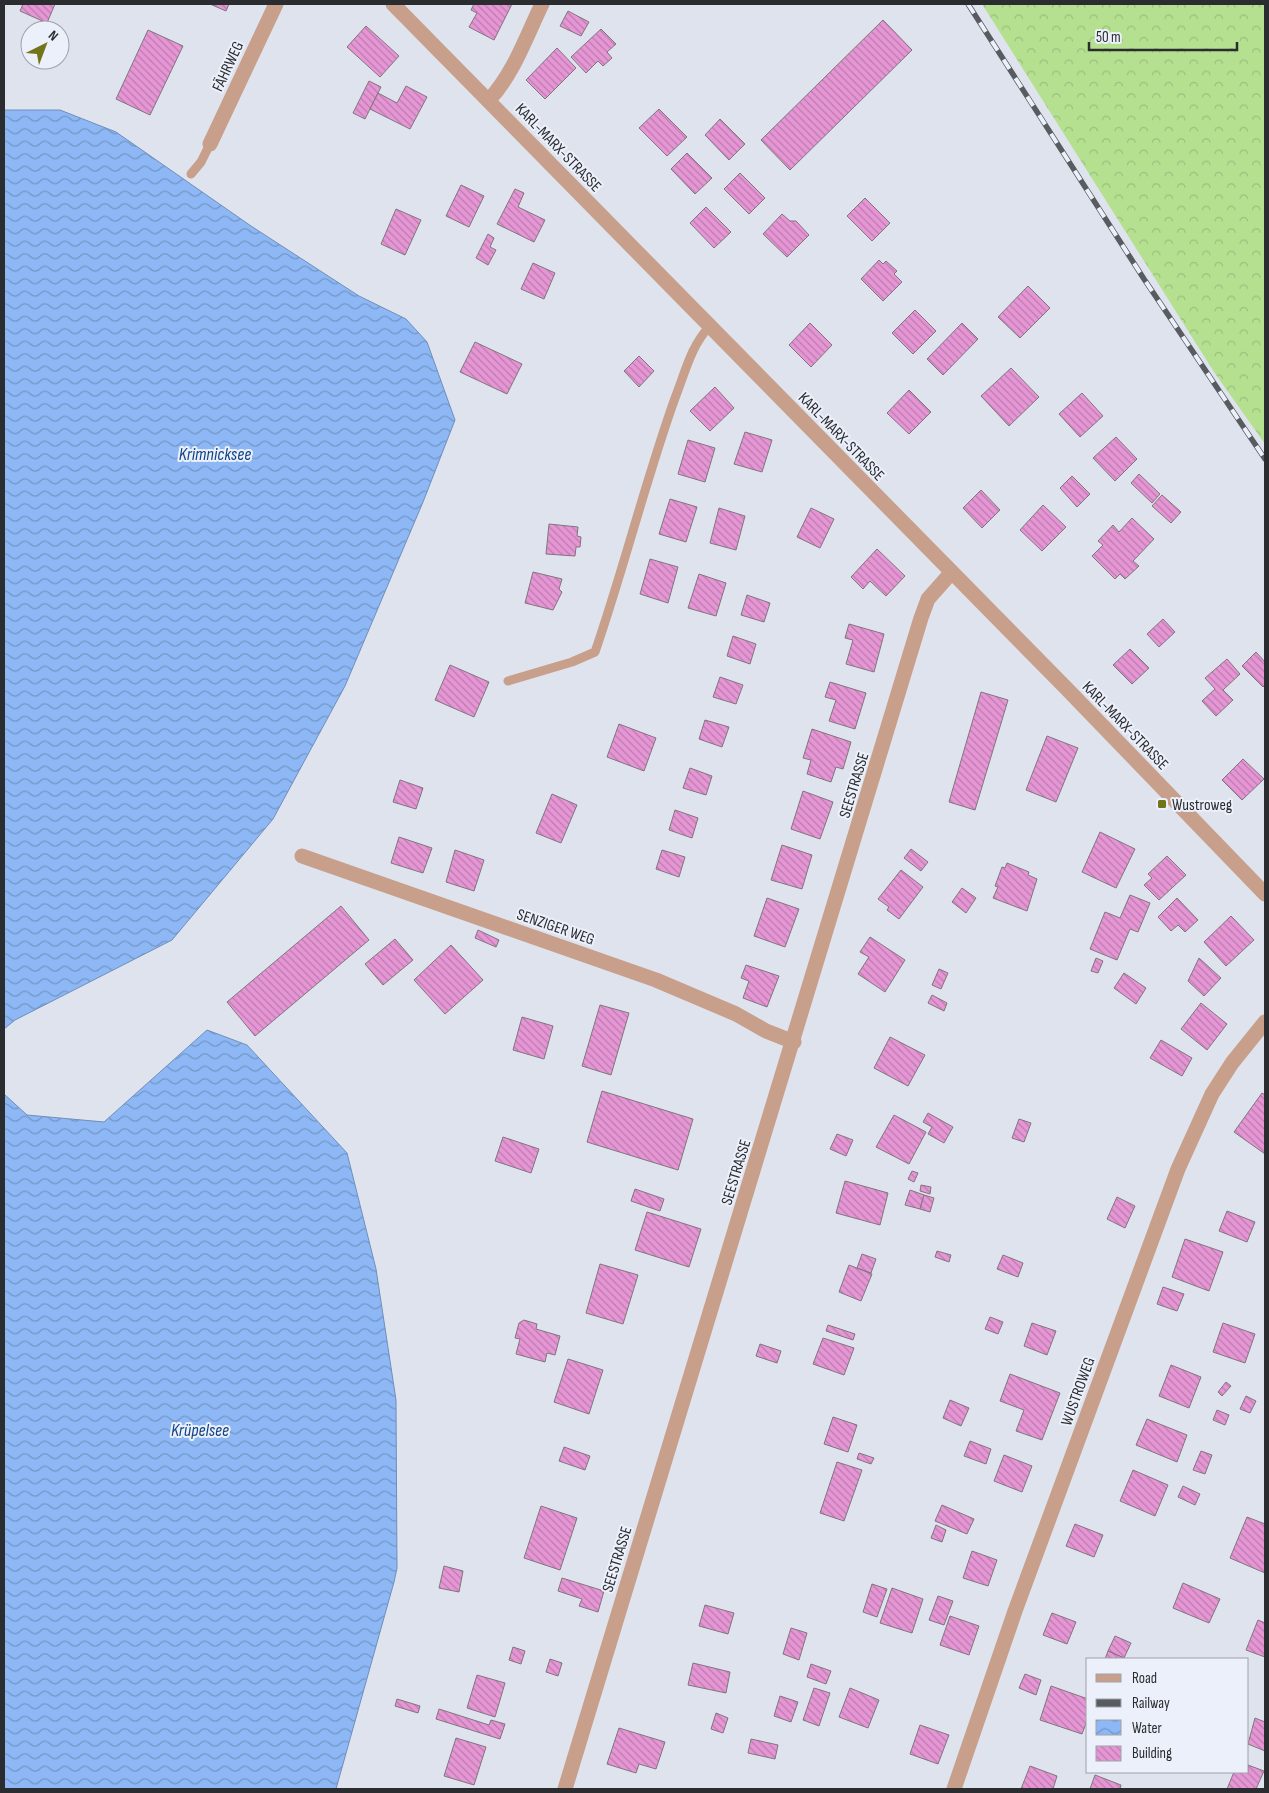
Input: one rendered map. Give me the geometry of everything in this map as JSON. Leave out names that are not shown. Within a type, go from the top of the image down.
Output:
[{"type":"street","name":"FÄHRWEG","points":[[210,144],[276,4]]},
{"type":"street","name":"KARL-MARX-STRASSE","points":[[393,4],[1265,894]]},
{"type":"street","points":[[489,100],[500,88],[512,69],[542,4]]},
{"type":"street","name":"SEESTRASSE","points":[[565,1789],[794,1042],[921,618],[928,599],[951,573]]},
{"type":"street","name":"SENZIGER WEG","points":[[302,856],[656,980],[736,1014],[766,1031],[794,1042]]},
{"type":"street","name":"WUSTROWEG","points":[[954,1789],[1016,1611],[1178,1169],[1212,1094],[1232,1063],[1265,1022]]},
{"type":"lane","points":[[190,174],[201,162],[210,144]]},
{"type":"lane","points":[[508,681],[572,662],[594,652],[619,582],[666,423],[697,339],[709,326]]},
{"type":"green space","points":[[982,4],[1265,4],[1265,444],[1214,372]]},
{"type":"water","name":"Krimnicksee","points":[[4,110],[60,110],[116,132],[251,226],[359,296],[406,319],[427,342],[455,420],[423,502],[345,686],[273,819],[172,940],[15,1020],[4,1029]]},
{"type":"water","name":"Krüpelsee","points":[[207,1030],[247,1045],[347,1153],[376,1269],[396,1400],[397,1568],[394,1582],[336,1789],[4,1789],[4,1094],[27,1115],[104,1122]]},
{"type":"building","points":[[23,4],[55,4],[48,20],[40,20],[20,11]]},
{"type":"building","points":[[210,4],[229,4],[226,11]]},
{"type":"building","points":[[474,4],[512,4],[494,40],[469,27],[477,13],[471,10]]},
{"type":"building","points":[[568,11],[589,22],[581,36],[560,26]]},
{"type":"building","points":[[883,20],[912,50],[790,170],[761,140]]},
{"type":"building","points":[[366,26],[399,56],[380,77],[347,47]]},
{"type":"building","points":[[601,29],[616,44],[607,52],[612,58],[603,66],[598,61],[586,73],[571,57]]},
{"type":"building","points":[[148,30],[183,46],[150,115],[116,99]]},
{"type":"building","points":[[557,48],[576,68],[545,99],[526,80]]},
{"type":"building","points":[[369,81],[381,87],[365,119],[353,113]]},
{"type":"building","points":[[406,86],[427,97],[410,129],[370,109],[378,93],[397,103]]},
{"type":"building","points":[[659,109],[687,137],[667,156],[639,128]]},
{"type":"building","points":[[720,119],[745,144],[729,160],[705,135]]},
{"type":"building","points":[[687,153],[712,178],[695,194],[671,169]]},
{"type":"building","points":[[740,173],[765,198],[749,214],[724,189]]},
{"type":"building","points":[[461,185],[484,196],[469,227],[446,216]]},
{"type":"building","points":[[515,189],[524,193],[518,207],[545,220],[534,242],[497,224]]},
{"type":"building","points":[[865,198],[890,223],[872,241],[847,216]]},
{"type":"building","points":[[706,207],[731,232],[714,248],[690,223]]},
{"type":"building","points":[[396,209],[421,220],[405,255],[381,244]]},
{"type":"building","points":[[782,214],[790,221],[796,221],[809,235],[787,257],[763,234]]},
{"type":"building","points":[[488,234],[494,238],[490,247],[496,250],[488,265],[476,258]]},
{"type":"building","points":[[879,260],[883,264],[886,261],[897,271],[894,274],[902,282],[883,301],[861,279]]},
{"type":"building","points":[[533,263],[555,273],[544,299],[521,289]]},
{"type":"building","points":[[1028,286],[1050,308],[1020,338],[998,317]]},
{"type":"building","points":[[915,310],[936,331],[913,354],[892,333]]},
{"type":"building","points":[[810,323],[832,345],[811,367],[789,345]]},
{"type":"building","points":[[962,323],[978,339],[943,375],[927,359]]},
{"type":"building","points":[[475,342],[522,364],[507,394],[460,372]]},
{"type":"building","points":[[639,356],[654,371],[639,387],[624,371]]},
{"type":"building","points":[[1011,368],[1039,397],[1009,426],[981,396]]},
{"type":"building","points":[[715,387],[734,408],[710,431],[690,411]]},
{"type":"building","points":[[909,390],[931,412],[909,434],[887,413]]},
{"type":"building","points":[[1082,393],[1103,416],[1080,437],[1059,414]]},
{"type":"building","points":[[745,432],[772,440],[762,472],[734,464]]},
{"type":"building","points":[[1116,437],[1137,459],[1115,481],[1093,458]]},
{"type":"building","points":[[688,440],[715,448],[705,482],[678,474]]},
{"type":"building","points":[[1139,474],[1160,494],[1152,503],[1131,483]]},
{"type":"building","points":[[1072,476],[1090,494],[1077,507],[1060,488]]},
{"type":"building","points":[[981,490],[1000,510],[982,528],[963,508]]},
{"type":"building","points":[[1162,495],[1181,512],[1171,523],[1152,506]]},
{"type":"building","points":[[670,499],[697,507],[686,542],[659,534]]},
{"type":"building","points":[[1043,505],[1066,527],[1042,551],[1020,530]]},
{"type":"building","points":[[719,508],[745,516],[736,550],[710,543]]},
{"type":"building","points":[[811,508],[834,519],[820,548],[797,537]]},
{"type":"building","points":[[1132,518],[1154,539],[1133,561],[1139,566],[1125,579],[1120,574],[1115,579],[1092,556],[1103,545],[1098,541],[1113,525],[1119,532]]},
{"type":"building","points":[[549,524],[578,527],[577,536],[581,537],[580,547],[576,547],[575,556],[546,554]]},
{"type":"building","points":[[877,549],[905,576],[886,596],[870,581],[863,589],[851,577]]},
{"type":"building","points":[[650,559],[678,567],[668,603],[640,594]]},
{"type":"building","points":[[533,572],[562,579],[559,589],[562,592],[553,610],[525,603]]},
{"type":"building","points":[[699,574],[726,583],[716,616],[688,608]]},
{"type":"building","points":[[747,595],[770,603],[764,622],[741,615]]},
{"type":"building","points":[[1163,619],[1175,632],[1159,647],[1147,634]]},
{"type":"building","points":[[849,624],[884,634],[874,672],[846,664],[853,640],[845,638]]},
{"type":"building","points":[[733,636],[756,644],[750,664],[727,656]]},
{"type":"building","points":[[1130,649],[1149,668],[1132,684],[1113,665]]},
{"type":"building","points":[[1256,652],[1265,662],[1265,685],[1263,687],[1242,666]]},
{"type":"building","points":[[1227,659],[1240,674],[1223,690],[1233,700],[1216,716],[1202,701],[1215,689],[1205,678]]},
{"type":"building","points":[[450,665],[489,682],[474,717],[435,700]]},
{"type":"building","points":[[720,677],[743,685],[736,704],[713,697]]},
{"type":"building","points":[[830,682],[866,693],[855,729],[829,721],[836,700],[825,697]]},
{"type":"building","points":[[981,692],[1008,700],[975,810],[949,802]]},
{"type":"building","points":[[705,720],[729,727],[722,747],[699,739]]},
{"type":"building","points":[[619,724],[656,738],[644,771],[607,757]]},
{"type":"building","points":[[812,729],[851,742],[843,769],[836,767],[831,782],[807,774],[811,760],[803,758]]},
{"type":"building","points":[[1047,736],[1078,748],[1056,802],[1026,790]]},
{"type":"building","points":[[1243,759],[1264,779],[1242,800],[1222,780]]},
{"type":"building","points":[[690,768],[712,776],[706,795],[683,788]]},
{"type":"building","points":[[400,780],[423,788],[416,809],[393,802]]},
{"type":"building","points":[[803,791],[833,802],[820,839],[791,829]]},
{"type":"building","points":[[552,794],[577,805],[561,843],[536,833]]},
{"type":"building","points":[[675,810],[698,818],[692,838],[669,830]]},
{"type":"building","points":[[1100,832],[1135,849],[1116,888],[1082,872]]},
{"type":"building","points":[[399,837],[432,848],[423,873],[391,863]]},
{"type":"building","points":[[782,845],[812,855],[802,889],[771,880]]},
{"type":"building","points":[[911,849],[928,862],[921,871],[904,858]]},
{"type":"building","points":[[455,850],[484,860],[474,891],[446,882]]},
{"type":"building","points":[[662,850],[685,857],[679,877],[656,869]]},
{"type":"building","points":[[1167,856],[1186,875],[1159,900],[1144,885],[1152,878],[1148,874]]},
{"type":"building","points":[[1007,863],[1029,872],[1028,875],[1037,879],[1027,911],[993,898],[998,887],[995,886],[1002,867],[1005,868]]},
{"type":"building","points":[[901,870],[923,887],[899,919],[887,910],[889,907],[878,899]]},
{"type":"building","points":[[962,888],[976,898],[966,913],[952,902]]},
{"type":"building","points":[[1130,895],[1150,903],[1138,932],[1130,929],[1117,960],[1090,949],[1105,912],[1120,918]]},
{"type":"building","points":[[767,898],[799,909],[785,947],[754,936]]},
{"type":"building","points":[[1177,898],[1198,920],[1185,932],[1178,925],[1171,931],[1158,917]]},
{"type":"building","points":[[341,906],[369,940],[255,1036],[227,1002]]},
{"type":"building","points":[[1231,916],[1254,940],[1226,966],[1204,942]]},
{"type":"building","points":[[478,930],[499,940],[496,947],[475,938]]},
{"type":"building","points":[[870,937],[905,960],[885,992],[858,974],[869,957],[860,952]]},
{"type":"building","points":[[395,939],[413,960],[383,985],[365,964]]},
{"type":"building","points":[[451,945],[483,980],[445,1014],[414,980]]},
{"type":"building","points":[[1096,958],[1103,961],[1098,973],[1091,971]]},
{"type":"building","points":[[1199,958],[1221,978],[1204,996],[1188,981]]},
{"type":"building","points":[[746,965],[779,976],[767,1007],[743,998],[749,981],[741,978]]},
{"type":"building","points":[[939,969],[948,973],[941,989],[932,985]]},
{"type":"building","points":[[1124,973],[1146,988],[1136,1004],[1114,988]]},
{"type":"building","points":[[932,995],[947,1003],[944,1011],[928,1003]]},
{"type":"building","points":[[1201,1003],[1227,1024],[1207,1050],[1181,1029]]},
{"type":"building","points":[[600,1005],[629,1013],[611,1075],[582,1066]]},
{"type":"building","points":[[522,1017],[553,1026],[544,1059],[513,1050]]},
{"type":"building","points":[[890,1037],[925,1055],[908,1086],[874,1068]]},
{"type":"building","points":[[1161,1040],[1192,1058],[1182,1076],[1150,1058]]},
{"type":"building","points":[[602,1091],[693,1119],[678,1170],[587,1142]]},
{"type":"building","points":[[1262,1093],[1265,1095],[1265,1154],[1234,1132]]},
{"type":"building","points":[[928,1113],[953,1127],[944,1143],[928,1134],[932,1127],[923,1122]]},
{"type":"building","points":[[894,1115],[926,1132],[909,1164],[876,1147]]},
{"type":"building","points":[[1019,1119],[1031,1123],[1024,1142],[1012,1138]]},
{"type":"building","points":[[837,1134],[853,1140],[846,1156],[830,1149]]},
{"type":"building","points":[[503,1137],[539,1149],[531,1173],[495,1161]]},
{"type":"building","points":[[912,1171],[918,1173],[914,1182],[908,1179]]},
{"type":"building","points":[[845,1181],[888,1193],[880,1225],[836,1213]]},
{"type":"building","points":[[921,1185],[931,1187],[930,1194],[920,1191]]},
{"type":"building","points":[[635,1189],[664,1199],[660,1211],[631,1201]]},
{"type":"building","points":[[910,1190],[924,1195],[920,1209],[905,1205]]},
{"type":"building","points":[[924,1195],[934,1198],[930,1212],[920,1209]]},
{"type":"building","points":[[1117,1197],[1135,1206],[1125,1228],[1107,1219]]},
{"type":"building","points":[[1227,1211],[1255,1222],[1247,1242],[1219,1231]]},
{"type":"building","points":[[647,1212],[701,1229],[689,1267],[635,1250]]},
{"type":"building","points":[[1185,1239],[1223,1252],[1209,1291],[1172,1277]]},
{"type":"building","points":[[937,1251],[951,1255],[949,1262],[935,1257]]},
{"type":"building","points":[[862,1254],[876,1259],[871,1273],[857,1268]]},
{"type":"building","points":[[1003,1255],[1023,1263],[1018,1277],[997,1269]]},
{"type":"building","points":[[600,1264],[638,1275],[623,1324],[586,1313]]},
{"type":"building","points":[[849,1265],[872,1274],[861,1301],[839,1292]]},
{"type":"building","points":[[1163,1287],[1184,1294],[1177,1311],[1157,1304]]},
{"type":"building","points":[[990,1317],[1003,1322],[998,1334],[985,1329]]},
{"type":"building","points":[[524,1320],[537,1324],[536,1329],[560,1336],[555,1355],[547,1353],[545,1362],[516,1354],[520,1339],[515,1338],[519,1323]]},
{"type":"building","points":[[1032,1323],[1056,1331],[1047,1355],[1024,1346]]},
{"type":"building","points":[[1223,1323],[1255,1334],[1245,1363],[1213,1352]]},
{"type":"building","points":[[828,1325],[855,1334],[853,1340],[826,1331]]},
{"type":"building","points":[[823,1338],[854,1348],[844,1375],[813,1364]]},
{"type":"building","points":[[760,1344],[781,1351],[777,1363],[756,1356]]},
{"type":"building","points":[[568,1359],[603,1370],[589,1414],[554,1402]]},
{"type":"building","points":[[1171,1365],[1201,1377],[1189,1408],[1159,1396]]},
{"type":"building","points":[[1010,1374],[1060,1393],[1042,1440],[1016,1431],[1024,1410],[1000,1401]]},
{"type":"building","points":[[1226,1382],[1231,1386],[1222,1396],[1218,1392]]},
{"type":"building","points":[[1246,1396],[1256,1401],[1250,1413],[1240,1409]]},
{"type":"building","points":[[950,1400],[969,1408],[961,1426],[943,1418]]},
{"type":"building","points":[[1217,1410],[1229,1415],[1225,1425],[1213,1420]]},
{"type":"building","points":[[833,1417],[857,1425],[848,1452],[824,1444]]},
{"type":"building","points":[[1147,1419],[1187,1435],[1177,1462],[1136,1445]]},
{"type":"building","points":[[970,1441],[991,1449],[986,1464],[964,1456]]},
{"type":"building","points":[[564,1447],[590,1456],[585,1470],[559,1461]]},
{"type":"building","points":[[1201,1451],[1212,1455],[1205,1474],[1193,1470]]},
{"type":"building","points":[[859,1453],[874,1458],[871,1464],[857,1459]]},
{"type":"building","points":[[1004,1455],[1032,1466],[1022,1492],[994,1481]]},
{"type":"building","points":[[837,1462],[862,1470],[844,1521],[820,1513]]},
{"type":"building","points":[[1133,1470],[1168,1485],[1155,1516],[1120,1501]]},
{"type":"building","points":[[1183,1486],[1200,1494],[1195,1505],[1178,1497]]},
{"type":"building","points":[[942,1505],[974,1519],[967,1534],[935,1521]]},
{"type":"building","points":[[541,1506],[577,1518],[560,1570],[524,1558]]},
{"type":"building","points":[[1247,1517],[1265,1524],[1265,1573],[1230,1558]]},
{"type":"building","points":[[1075,1524],[1103,1535],[1094,1557],[1066,1546]]},
{"type":"building","points":[[936,1525],[946,1530],[942,1542],[931,1538]]},
{"type":"building","points":[[972,1551],[997,1560],[988,1586],[963,1578]]},
{"type":"building","points":[[444,1566],[463,1571],[459,1592],[439,1588]]},
{"type":"building","points":[[562,1578],[604,1591],[598,1612],[579,1606],[582,1599],[558,1591]]},
{"type":"building","points":[[1183,1583],[1220,1599],[1209,1623],[1173,1608]]},
{"type":"building","points":[[872,1584],[887,1589],[877,1617],[863,1612]]},
{"type":"building","points":[[892,1588],[923,1599],[912,1633],[880,1623]]},
{"type":"building","points":[[938,1596],[953,1601],[944,1625],[929,1620]]},
{"type":"building","points":[[705,1605],[734,1613],[728,1634],[699,1626]]},
{"type":"building","points":[[1052,1613],[1076,1622],[1067,1644],[1043,1635]]},
{"type":"building","points":[[950,1616],[979,1626],[969,1655],[940,1645]]},
{"type":"building","points":[[1258,1620],[1265,1623],[1265,1657],[1246,1650]]},
{"type":"building","points":[[791,1628],[807,1633],[799,1660],[783,1654]]},
{"type":"building","points":[[1115,1636],[1131,1643],[1124,1658],[1108,1651]]},
{"type":"building","points":[[513,1647],[525,1651],[521,1664],[509,1660]]},
{"type":"building","points":[[1108,1651],[1124,1658],[1105,1658]]},
{"type":"building","points":[[550,1659],[562,1663],[558,1676],[546,1672]]},
{"type":"building","points":[[693,1663],[730,1672],[726,1693],[688,1685]]},
{"type":"building","points":[[811,1664],[831,1671],[826,1684],[807,1677]]},
{"type":"building","points":[[1025,1674],[1041,1680],[1036,1695],[1019,1688]]},
{"type":"building","points":[[477,1675],[505,1683],[495,1717],[467,1708]]},
{"type":"building","points":[[1051,1686],[1086,1698],[1086,1723],[1082,1734],[1040,1720]]},
{"type":"building","points":[[814,1688],[830,1693],[819,1726],[803,1720]]},
{"type":"building","points":[[850,1688],[879,1700],[868,1728],[839,1717]]},
{"type":"building","points":[[780,1696],[798,1702],[791,1722],[774,1716]]},
{"type":"building","points":[[397,1699],[420,1706],[418,1713],[395,1706]]},
{"type":"building","points":[[439,1709],[489,1725],[491,1720],[505,1724],[500,1739],[436,1719]]},
{"type":"building","points":[[716,1713],[728,1718],[723,1733],[711,1729]]},
{"type":"building","points":[[1255,1718],[1265,1722],[1265,1751],[1249,1744]]},
{"type":"building","points":[[920,1725],[949,1735],[938,1764],[910,1754]]},
{"type":"building","points":[[619,1728],[665,1742],[656,1769],[639,1764],[636,1773],[607,1764]]},
{"type":"building","points":[[456,1738],[486,1747],[474,1785],[444,1776]]},
{"type":"building","points":[[751,1739],[778,1745],[775,1759],[748,1753]]},
{"type":"building","points":[[1249,1765],[1264,1771],[1256,1789],[1227,1789],[1234,1773],[1249,1773]]},
{"type":"building","points":[[1030,1766],[1057,1776],[1053,1789],[1021,1789]]},
{"type":"building","points":[[1095,1775],[1121,1785],[1120,1789],[1090,1789]]},
{"type":"railway","points":[[968,4],[1144,279],[1265,459]]},
{"type":"place","name":"Wustroweg","points":[[1162,804]]}]
